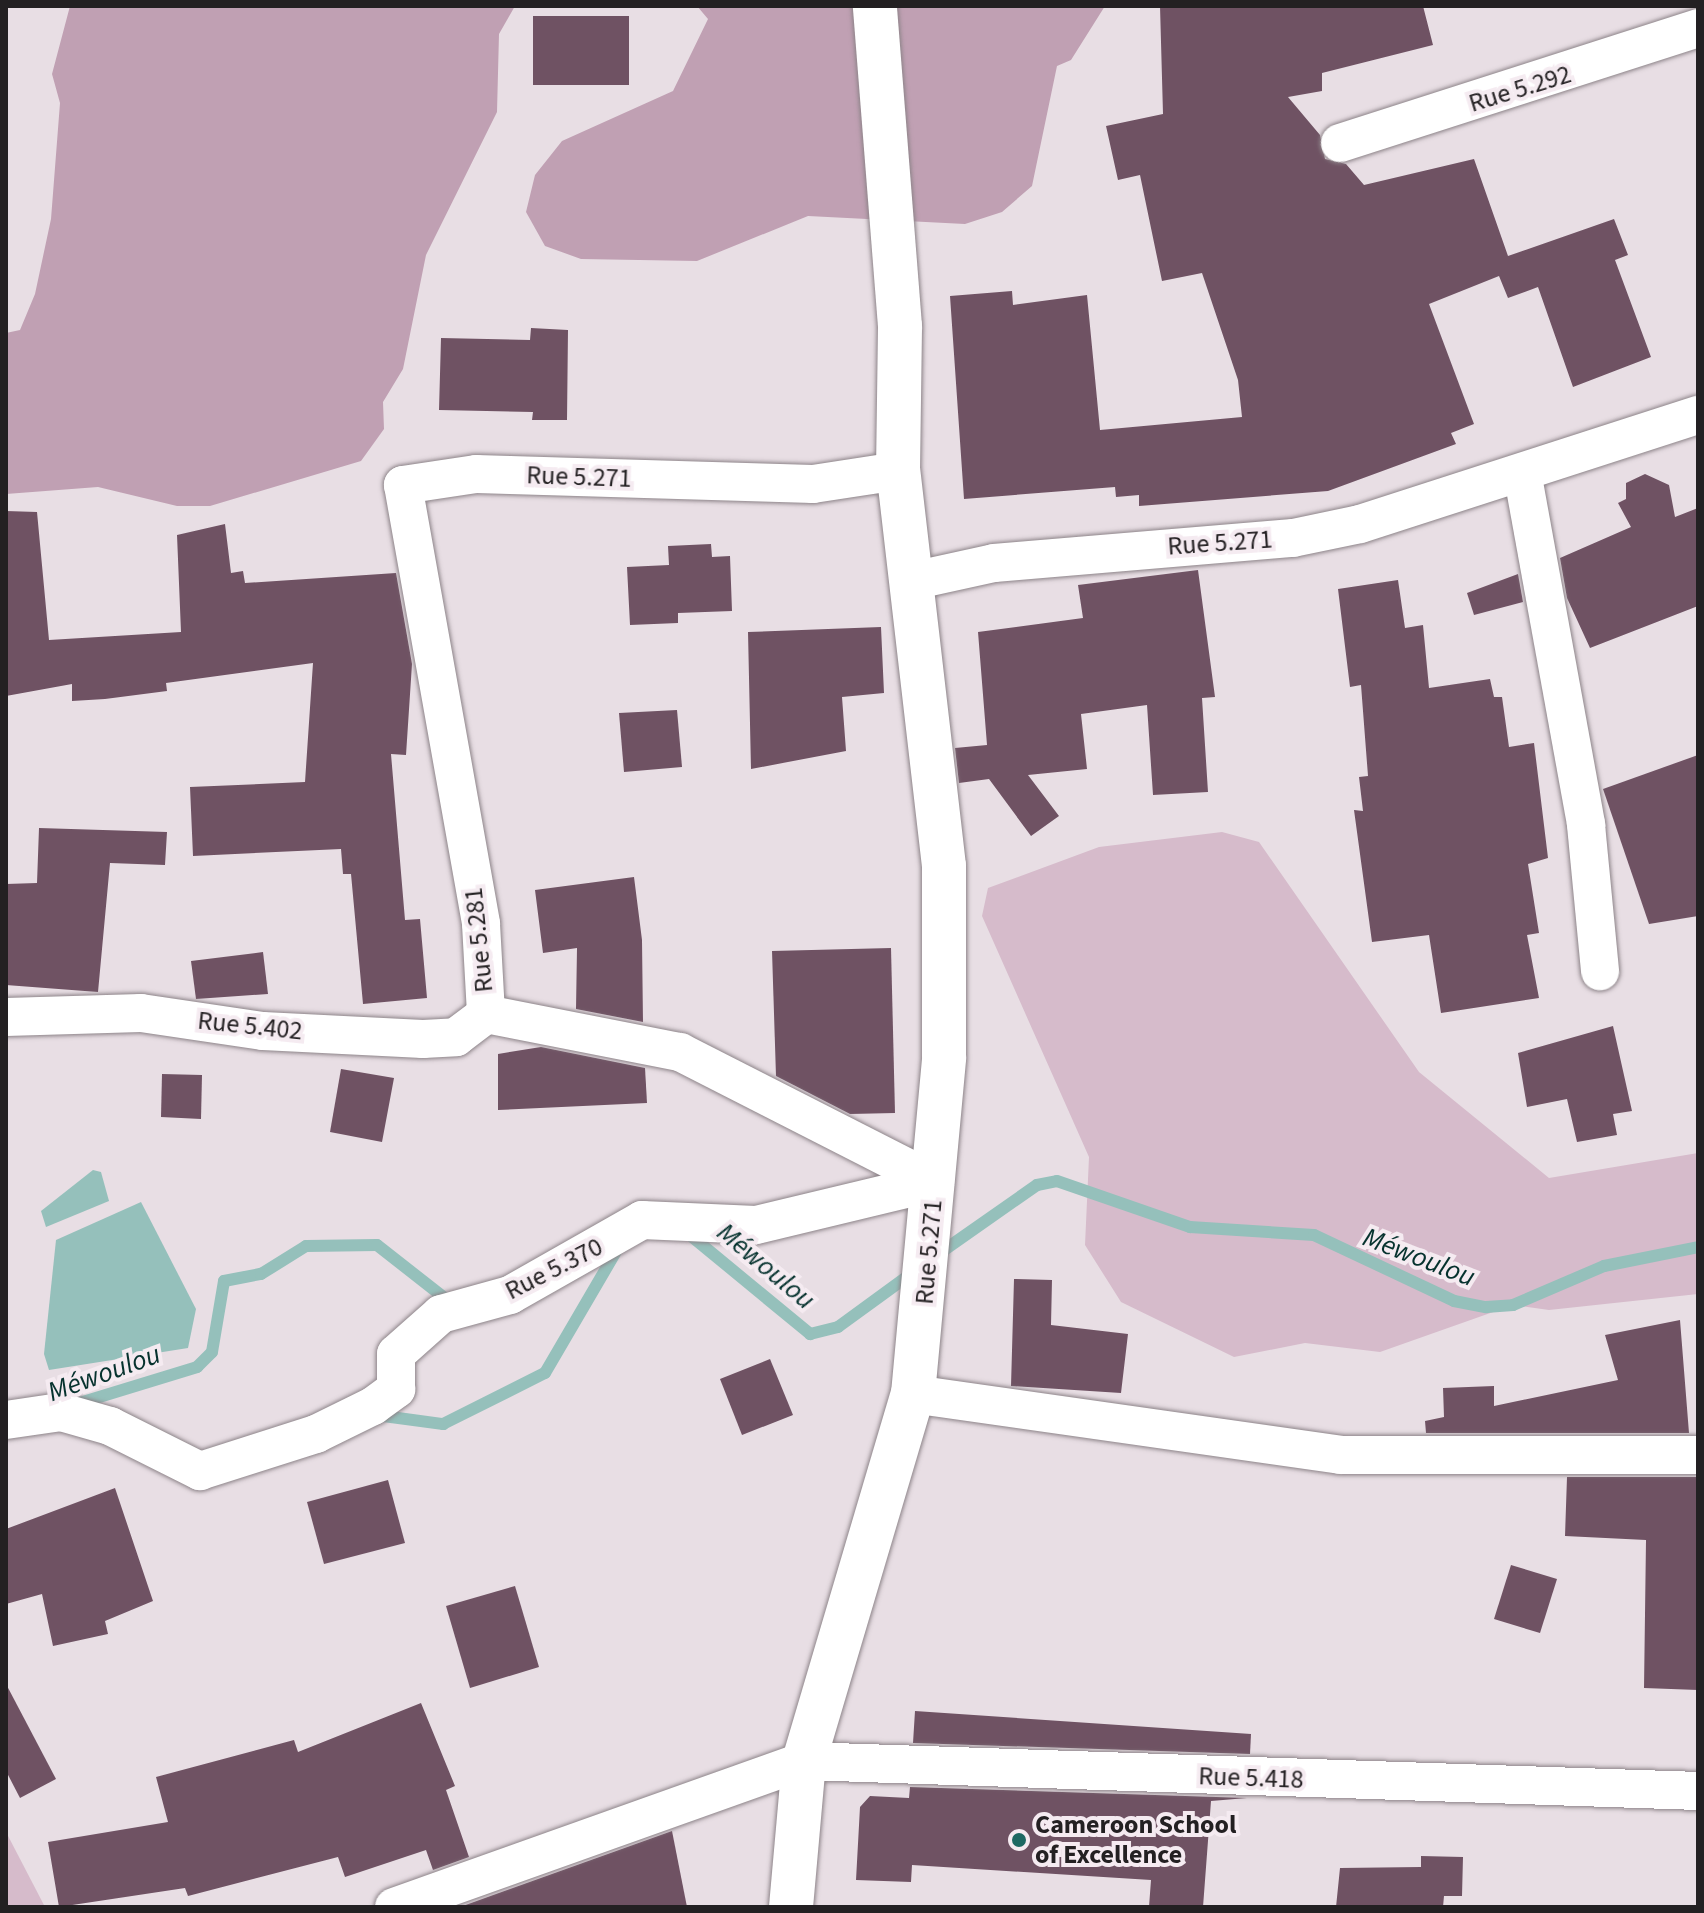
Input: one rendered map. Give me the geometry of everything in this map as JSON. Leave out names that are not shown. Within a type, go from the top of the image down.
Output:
[{"type":"street","name":"Rue 5.271","points":[[791,1907],[804,1761],[913,1394],[935,1182],[944,1057],[944,866],[898,471],[900,326],[875,6]]},
{"type":"street","name":"Rue 5.292","points":[[1340,143],[1698,28]]},
{"type":"street","name":"Rue 5.271","points":[[912,581],[994,563],[1293,538],[1523,477],[1698,415]]},
{"type":"street","name":"Rue 5.271","points":[[403,485],[476,474],[813,484],[898,471]]},
{"type":"street","points":[[1523,477],[1584,812],[1600,971]]},
{"type":"street","name":"Rue 5.281","points":[[403,485],[481,924],[486,1014],[680,1052],[935,1182]]},
{"type":"street","name":"Rue 5.402","points":[[6,1017],[141,1013],[263,1031],[423,1039],[456,1037],[486,1014]]},
{"type":"street","name":"Rue 5.370","points":[[6,1420],[61,1412],[110,1426],[200,1471],[316,1434],[373,1406],[396,1389],[396,1354],[441,1314],[510,1295],[642,1220],[756,1225],[935,1182]]},
{"type":"street","points":[[913,1394],[1340,1455],[1698,1455]]},
{"type":"street","points":[[394,1907],[804,1761]]},
{"type":"street","name":"Rue 5.418","points":[[804,1761],[1698,1791]]},
{"type":"shaded area","points":[[70,6],[515,6],[499,34],[497,112],[426,255],[403,369],[383,402],[384,429],[361,461],[210,506],[177,506],[98,487],[6,494],[6,333],[20,330],[35,294],[51,219],[60,103],[52,74]]},
{"type":"shaded area","points":[[697,6],[1105,6],[1071,60],[1057,66],[1032,186],[1002,212],[965,224],[808,216],[697,261],[581,259],[545,246],[526,212],[535,175],[562,141],[673,91],[708,19]]},
{"type":"shaded area","points":[[1222,832],[1259,842],[1419,1072],[1549,1178],[1698,1153],[1698,1294],[1549,1310],[1513,1305],[1380,1352],[1305,1343],[1234,1357],[1121,1302],[1085,1245],[1089,1157],[982,916],[988,888],[1099,847]]},
{"type":"shaded area","points":[[93,1170],[101,1172],[109,1201],[46,1227],[41,1211]]},
{"type":"shaded area","points":[[141,1202],[196,1309],[188,1348],[49,1370],[44,1354],[56,1240]]},
{"type":"shaded area","points":[[6,1832],[45,1907],[6,1907]]},
{"type":"building","points":[[1160,6],[1423,6],[1433,45],[1322,73],[1322,91],[1288,97],[1320,135],[1325,159],[1346,164],[1364,185],[1474,159],[1508,256],[1614,219],[1628,255],[1615,260],[1651,357],[1573,387],[1538,287],[1508,298],[1499,276],[1429,304],[1474,424],[1451,433],[1456,444],[1328,491],[1139,506],[1139,495],[1116,497],[1115,487],[964,499],[950,296],[1012,291],[1013,305],[1087,295],[1100,430],[1242,417],[1238,380],[1202,273],[1162,281],[1140,175],[1118,180],[1106,126],[1163,114]]},
{"type":"building","points":[[533,16],[629,16],[629,85],[533,85]]},
{"type":"building","points":[[531,328],[568,330],[567,420],[532,420],[533,412],[439,410],[441,338],[530,340]]},
{"type":"building","points":[[1645,474],[1669,485],[1675,517],[1698,508],[1698,606],[1590,648],[1567,598],[1560,558],[1631,527],[1618,503],[1626,499],[1626,483]]},
{"type":"building","points":[[6,511],[37,512],[49,640],[181,632],[177,535],[225,524],[231,573],[243,571],[245,583],[396,573],[412,664],[406,755],[391,754],[405,920],[420,919],[427,998],[363,1004],[351,874],[343,874],[341,849],[193,856],[190,787],[305,782],[313,663],[166,683],[167,691],[105,699],[72,701],[72,684],[6,696]]},
{"type":"building","points":[[711,544],[712,557],[730,556],[732,611],[678,613],[678,623],[630,625],[627,567],[669,565],[668,546]]},
{"type":"building","points":[[1198,570],[1215,697],[1202,698],[1208,792],[1153,795],[1147,705],[1081,714],[1087,769],[1028,775],[1059,816],[1031,836],[989,779],[959,783],[955,748],[987,745],[978,632],[1083,618],[1078,585]]},
{"type":"building","points":[[1518,574],[1523,602],[1474,615],[1467,593]]},
{"type":"building","points":[[1398,580],[1405,628],[1423,625],[1429,688],[1490,679],[1494,697],[1502,697],[1509,747],[1534,743],[1548,858],[1528,864],[1539,933],[1527,935],[1539,998],[1441,1013],[1429,935],[1372,942],[1354,810],[1363,811],[1359,777],[1368,776],[1361,685],[1350,687],[1338,589]]},
{"type":"building","points":[[881,627],[884,693],[842,697],[846,751],[751,769],[748,632]]},
{"type":"building","points":[[677,710],[682,767],[624,772],[619,713]]},
{"type":"building","points":[[1698,755],[1698,916],[1649,924],[1603,789]]},
{"type":"building","points":[[39,828],[167,832],[165,865],[110,863],[98,992],[6,985],[6,884],[37,883]]},
{"type":"building","points":[[634,877],[642,940],[643,1022],[576,1009],[577,948],[543,953],[535,890]]},
{"type":"building","points":[[891,948],[895,1113],[850,1114],[776,1076],[772,951]]},
{"type":"building","points":[[263,952],[268,994],[196,999],[191,961]]},
{"type":"building","points":[[1613,1026],[1632,1111],[1613,1114],[1617,1135],[1577,1142],[1567,1099],[1527,1107],[1518,1053]]},
{"type":"building","points":[[541,1047],[645,1068],[647,1103],[498,1110],[498,1054]]},
{"type":"building","points":[[341,1069],[394,1078],[382,1142],[330,1132]]},
{"type":"building","points":[[162,1074],[202,1075],[201,1119],[161,1117]]},
{"type":"building","points":[[1014,1279],[1052,1280],[1051,1325],[1128,1334],[1121,1393],[1011,1386]]},
{"type":"building","points":[[1680,1320],[1689,1433],[1426,1433],[1425,1421],[1444,1417],[1443,1388],[1494,1386],[1494,1406],[1618,1380],[1605,1335]]},
{"type":"building","points":[[770,1359],[793,1415],[742,1435],[720,1379]]},
{"type":"building","points":[[1567,1477],[1698,1477],[1698,1690],[1644,1688],[1646,1540],[1565,1536]]},
{"type":"building","points":[[388,1480],[405,1543],[324,1564],[307,1502]]},
{"type":"building","points":[[115,1488],[153,1601],[105,1621],[108,1634],[53,1646],[42,1594],[6,1604],[6,1529]]},
{"type":"building","points":[[1511,1565],[1557,1579],[1540,1633],[1494,1619]]},
{"type":"building","points":[[515,1586],[539,1667],[470,1688],[446,1606]]},
{"type":"building","points":[[6,1684],[56,1779],[20,1798],[6,1771]]},
{"type":"building","points":[[421,1703],[455,1786],[446,1790],[469,1857],[433,1870],[426,1850],[345,1877],[338,1857],[188,1896],[185,1888],[59,1907],[48,1842],[168,1822],[156,1777],[294,1740],[298,1752]]},
{"type":"building","points":[[915,1711],[1251,1734],[1250,1754],[913,1743]]},
{"type":"building","name":"Cameroon School of Excellence","points":[[910,1787],[1247,1798],[1211,1801],[1203,1907],[1149,1907],[1151,1880],[912,1865],[911,1882],[856,1880],[860,1807],[870,1796],[909,1798]]},
{"type":"building","points":[[672,1831],[687,1907],[460,1907]]},
{"type":"building","points":[[1421,1856],[1463,1857],[1462,1896],[1444,1896],[1443,1907],[1336,1907],[1340,1868],[1421,1867]]},
{"type":"waterway","name":"Méwoulou","points":[[937,1255],[1037,1185],[1057,1181],[1190,1227],[1314,1235],[1454,1301],[1486,1307],[1513,1305],[1604,1266],[1698,1247]]},
{"type":"waterway","name":"Méwoulou","points":[[690,1235],[810,1334],[838,1327],[912,1273]]},
{"type":"waterway","name":"Méwoulou","points":[[73,1405],[197,1367],[212,1352],[224,1281],[261,1274],[306,1246],[377,1245],[451,1303]]},
{"type":"waterway","points":[[376,1415],[443,1424],[545,1373],[617,1250]]},
{"type":"place","name":"Cameroon School of Excellence","points":[[1019,1840]]}]
